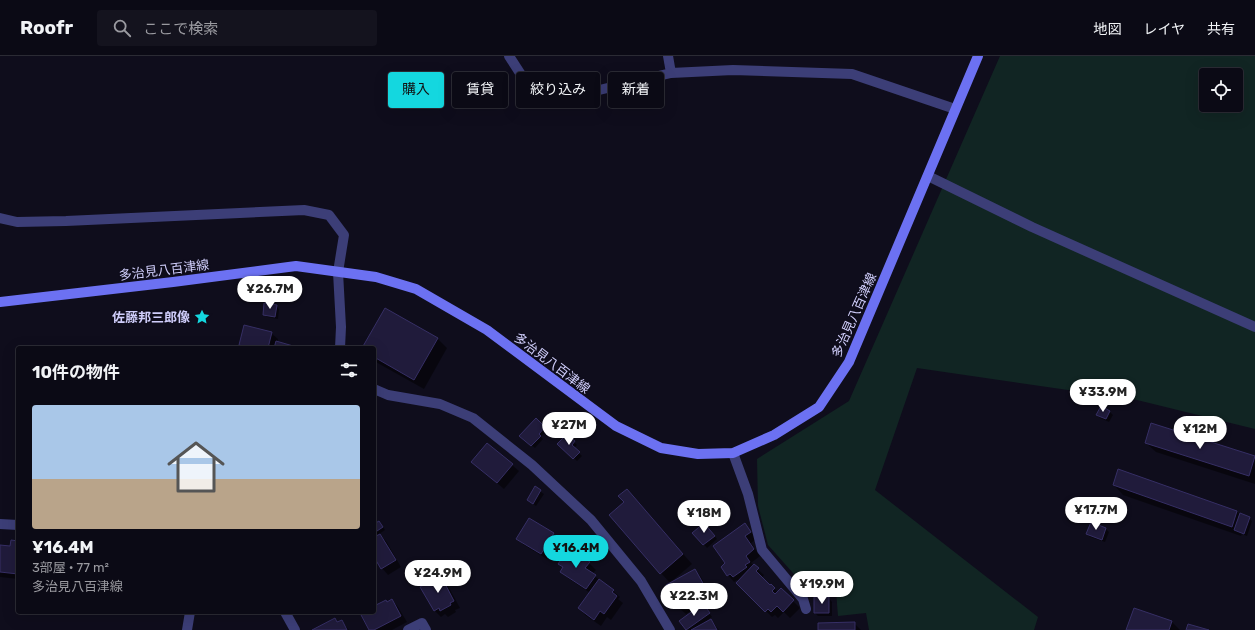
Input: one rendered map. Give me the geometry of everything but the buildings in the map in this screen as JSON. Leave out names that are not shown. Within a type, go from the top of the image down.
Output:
[{"type":"main road","name":"多治見八百津線","points":[[0,302],[296,266],[376,277],[416,289],[487,330],[616,426],[661,448],[698,454],[733,453],[774,435],[819,407],[849,362],[978,56]]},
{"type":"street","points":[[510,56],[540,104],[671,73],[733,70],[852,74],[955,109]]},
{"type":"street","points":[[668,56],[671,73]]},
{"type":"street","points":[[928,176],[1038,230],[1255,328]]},
{"type":"street","points":[[0,218],[17,222],[59,221],[304,210],[329,216],[344,234],[338,272],[341,327],[340,346]]},
{"type":"street","points":[[376,390],[388,395],[440,404],[473,418],[532,465],[591,520],[641,581],[670,630]]},
{"type":"street","points":[[733,453],[748,494],[762,550],[803,599],[806,609]]},
{"type":"street","points":[[0,524],[16,525]]},
{"type":"street","points":[[187,630],[190,614]]},
{"type":"street","points":[[285,614],[295,630]]},
{"type":"street","points":[[408,630],[422,623],[426,630]]},
{"type":"green space","points":[[1000,56],[1255,56],[1255,429],[1137,400],[917,368],[875,490],[1038,617],[1034,630],[869,630],[866,613],[838,616],[836,591],[809,591],[768,545],[758,506],[757,459],[849,401]]},
{"type":"place","name":"佐藤邦三郎像","points":[[202,317]]}]
